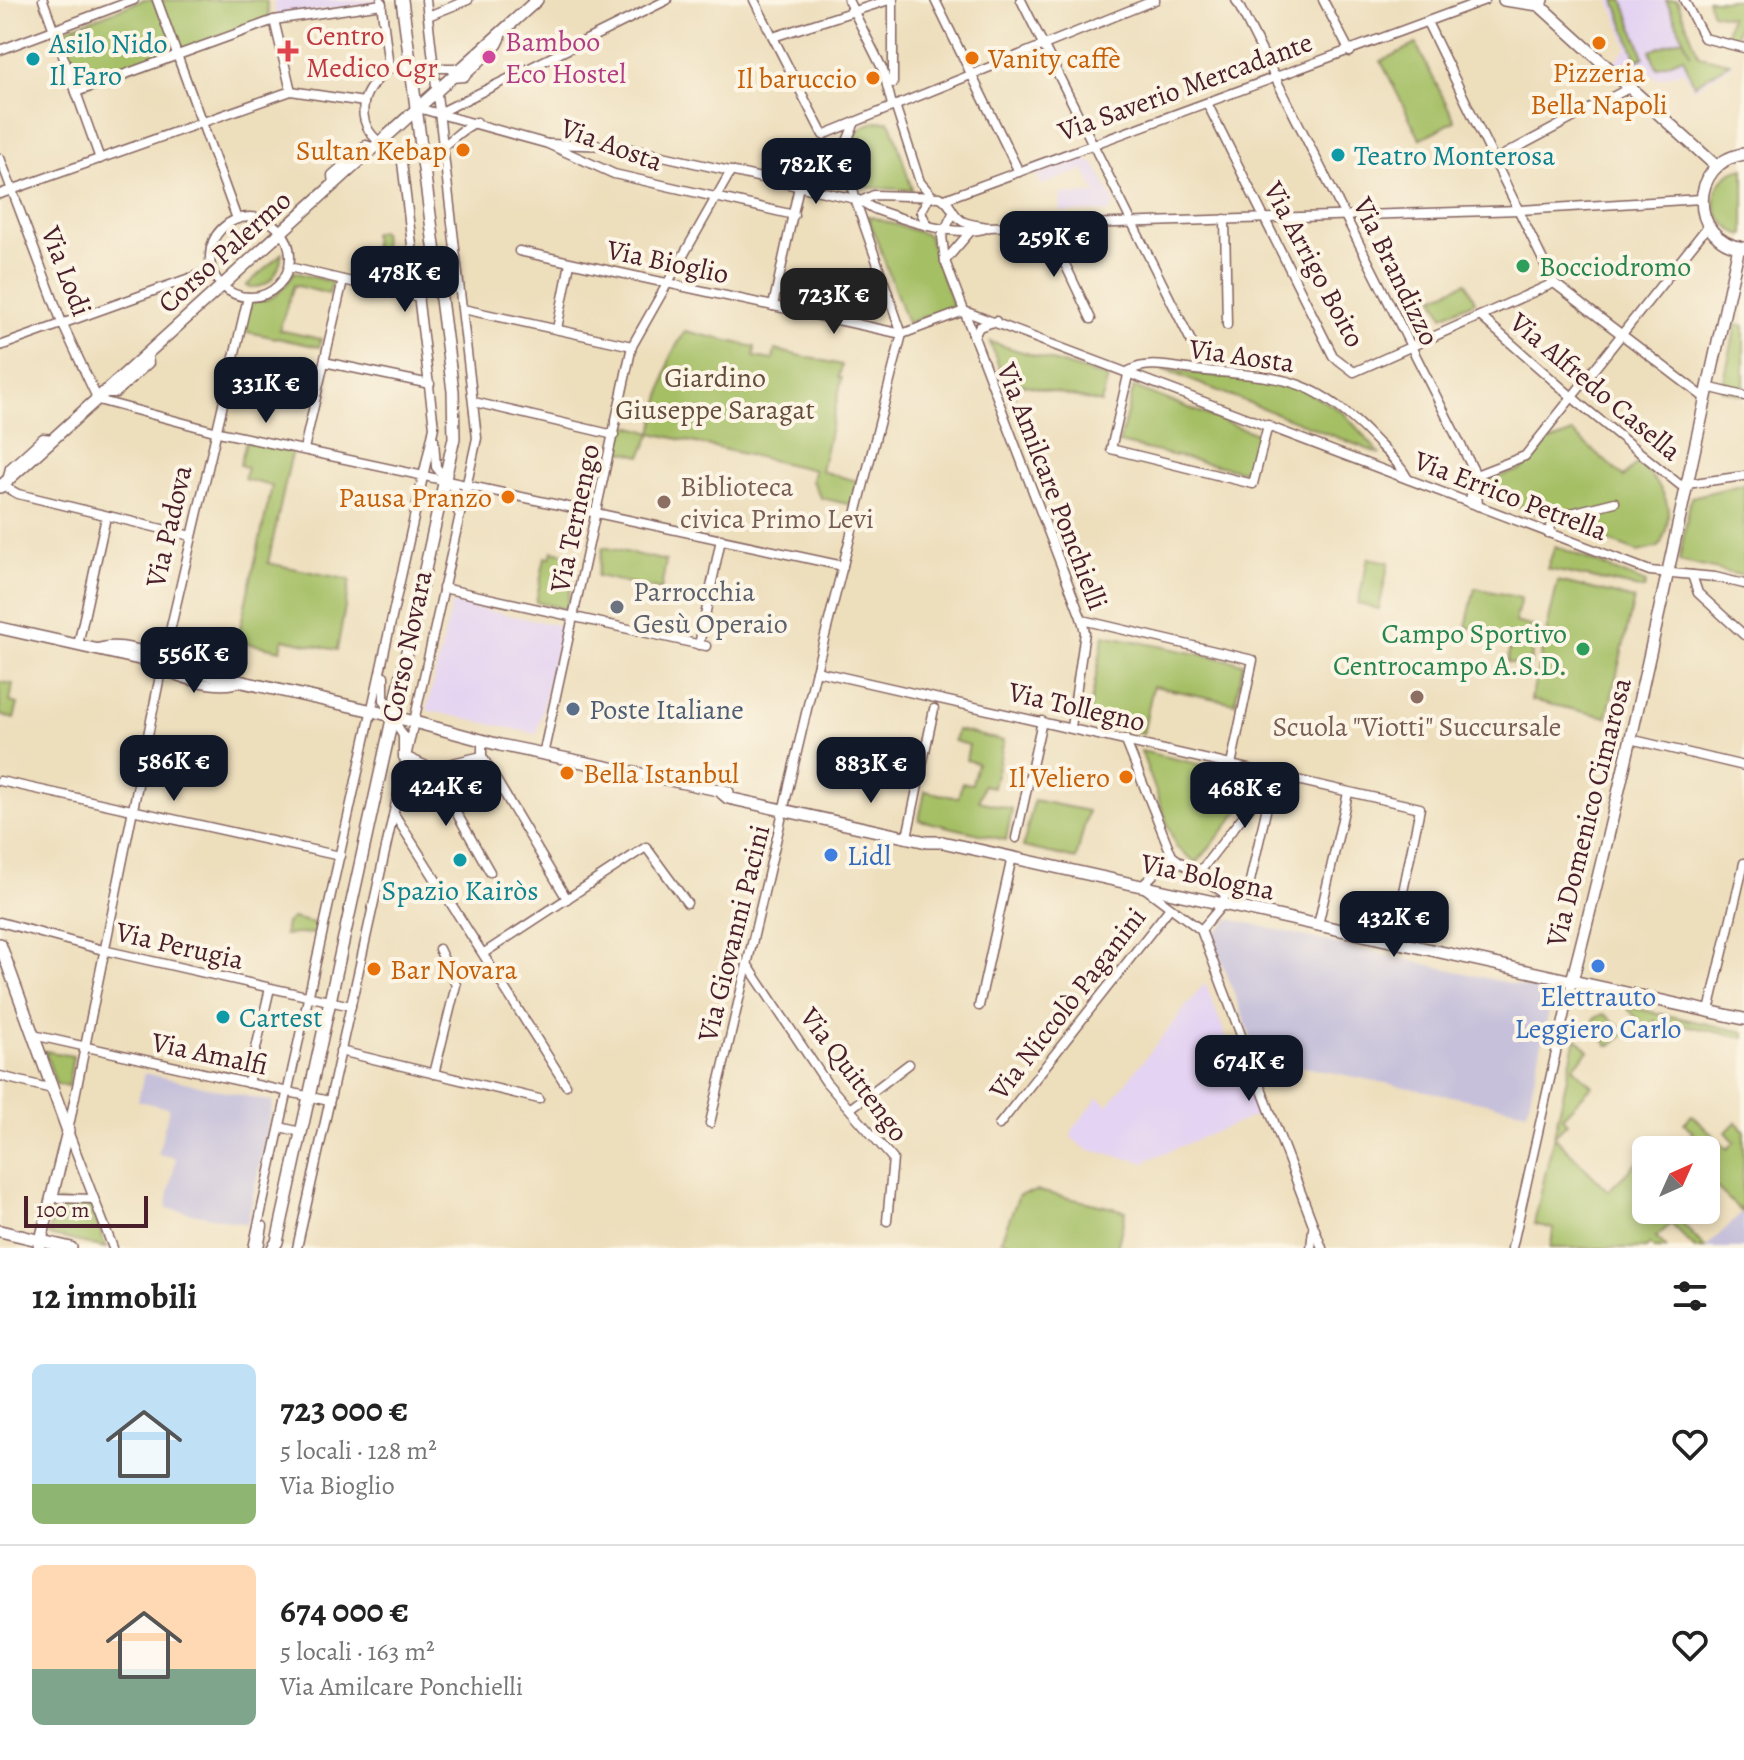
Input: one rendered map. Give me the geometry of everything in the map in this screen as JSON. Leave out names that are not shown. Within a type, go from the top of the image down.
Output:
[{"type":"main road","name":"Corso Novara","points":[[276,1246],[456,422],[402,0]]},
{"type":"main road","name":"Corso Palermo","points":[[2,485],[537,0]]},
{"type":"main road","points":[[1504,0],[1541,3],[1716,166]]},
{"type":"main road","points":[[1742,248],[1724,242],[1708,226],[1701,199],[1708,175],[1716,166],[1744,154]]},
{"type":"main road","name":"Via Domenico Cimarosa","points":[[1572,981],[1669,574],[1706,392],[1742,248]]},
{"type":"main road","name":"Via Bologna","points":[[0,628],[163,661],[543,755],[1142,886],[1224,899],[1318,925],[1744,1019]]},
{"type":"main road","points":[[0,944],[68,1131],[40,1244]]},
{"type":"main road","points":[[0,1231],[40,1244],[71,1248]]},
{"type":"street","points":[[43,0],[100,159]]},
{"type":"street","points":[[0,50],[134,0]]},
{"type":"street","points":[[157,0],[199,122],[237,219]]},
{"type":"street","name":"Corso Novara","points":[[297,1248],[477,438],[426,0]]},
{"type":"street","points":[[428,16],[468,0]]},
{"type":"street","points":[[518,0],[526,10]]},
{"type":"street","points":[[438,113],[667,0]]},
{"type":"street","points":[[754,0],[823,135],[1155,0]]},
{"type":"street","points":[[773,37],[851,4],[891,0],[891,76],[895,105]]},
{"type":"street","points":[[935,0],[1019,172]]},
{"type":"street","points":[[1021,0],[1192,343]]},
{"type":"street","name":"Via Brandizzo","points":[[1236,0],[1476,475]]},
{"type":"street","points":[[1323,0],[1350,52]]},
{"type":"street","name":"Via Saverio Mercadante","points":[[945,199],[1208,105],[1485,0]]},
{"type":"street","points":[[1684,0],[1704,38],[1744,48]]},
{"type":"street","points":[[76,92],[274,20],[382,2],[389,68]]},
{"type":"street","points":[[851,4],[883,70],[920,182],[931,198]]},
{"type":"street","points":[[274,20],[291,91]]},
{"type":"street","points":[[1427,22],[1554,283],[1621,334],[1706,392],[1744,396]]},
{"type":"street","name":"Corso Palermo","points":[[451,78],[464,77],[498,45],[501,39],[499,34]]},
{"type":"street","points":[[462,68],[389,68],[369,89],[364,102],[369,128],[377,146],[401,154],[422,154],[443,148],[463,128],[477,122]]},
{"type":"street","points":[[1494,160],[1629,88]]},
{"type":"street","points":[[0,194],[291,91],[364,102]]},
{"type":"street","name":"Via Arrigo Boito","points":[[1208,105],[1333,356],[1354,372],[1554,283]]},
{"type":"street","name":"Via Aosta","points":[[418,108],[548,144],[614,174],[794,215]]},
{"type":"street","points":[[856,121],[845,146],[858,200],[902,334],[964,311]]},
{"type":"street","points":[[548,144],[618,146],[858,200],[873,209],[927,225],[970,232],[988,227]]},
{"type":"street","name":"Corso Novara","points":[[253,1248],[434,427],[401,154]]},
{"type":"street","name":"Via Lodi","points":[[0,158],[62,323],[100,395]]},
{"type":"street","name":"Via Ternengo","points":[[543,755],[632,346],[731,171]]},
{"type":"street","points":[[773,306],[799,186]]},
{"type":"street","points":[[858,200],[874,195],[945,199],[963,222],[988,227],[1520,210],[1701,199]]},
{"type":"street","points":[[927,225],[921,212],[931,198]]},
{"type":"street","points":[[945,261],[945,226],[953,213]]},
{"type":"street","points":[[237,219],[265,220],[282,232],[289,248],[289,267],[278,286],[262,295],[248,297],[222,286],[212,270],[210,256],[214,239],[224,227],[237,219]]},
{"type":"street","points":[[1225,219],[1227,325]]},
{"type":"street","points":[[1047,226],[1091,319]]},
{"type":"street","points":[[1473,505],[1476,475],[1519,461],[1708,226]]},
{"type":"street","points":[[945,261],[970,232]]},
{"type":"street","name":"Via Bioglio","points":[[519,251],[902,334]]},
{"type":"street","name":"Via Amilcare Ponchielli","points":[[945,261],[1082,620],[1085,632],[1071,727]]},
{"type":"street","points":[[557,329],[570,263]]},
{"type":"street","points":[[289,267],[419,298]]},
{"type":"street","points":[[0,346],[212,270]]},
{"type":"street","points":[[304,449],[343,280]]},
{"type":"street","name":"Via Padova","points":[[68,1131],[82,1047],[163,661],[214,431],[248,297]]},
{"type":"street","points":[[463,309],[632,346]]},
{"type":"street","name":"Via Errico Petrella","points":[[964,311],[1650,571],[1744,584]]},
{"type":"street","name":"Via Alfredo Casella","points":[[1480,316],[1571,397],[1685,486]]},
{"type":"street","points":[[974,337],[979,327],[996,321]]},
{"type":"street","name":"Via Giovanni Pacini","points":[[710,1123],[787,807],[816,671],[902,334]]},
{"type":"street","points":[[324,362],[430,384]]},
{"type":"street","name":"Via Aosta","points":[[1129,371],[1142,365],[1274,378],[1306,386],[1347,411],[1395,459],[1409,479]]},
{"type":"street","points":[[1129,371],[1111,449],[1253,484],[1268,425]]},
{"type":"street","points":[[100,395],[214,431],[843,566]]},
{"type":"street","points":[[474,402],[614,435]]},
{"type":"street","points":[[434,427],[435,461],[455,490],[459,517]]},
{"type":"street","points":[[1685,486],[1744,476]]},
{"type":"street","points":[[2,485],[18,494],[191,536]]},
{"type":"street","points":[[1548,533],[1555,517],[1615,502]]},
{"type":"street","points":[[78,645],[106,517]]},
{"type":"street","points":[[443,588],[702,645],[721,539]]},
{"type":"street","points":[[1692,575],[1703,598],[1744,635]]},
{"type":"street","points":[[1082,620],[1253,660],[1231,765]]},
{"type":"street","points":[[384,659],[384,700],[403,736],[403,778]]},
{"type":"street","name":"Via Tollegno","points":[[816,671],[1420,808],[1393,941]]},
{"type":"street","points":[[907,834],[934,709]]},
{"type":"street","points":[[1016,838],[1042,721]]},
{"type":"street","points":[[1125,739],[1172,856],[1198,874],[1224,899]]},
{"type":"street","points":[[1630,739],[1744,766]]},
{"type":"street","points":[[482,741],[482,756],[567,899]]},
{"type":"street","points":[[431,768],[482,756]]},
{"type":"street","points":[[407,757],[431,768],[490,872]]},
{"type":"street","points":[[1198,874],[1274,776]]},
{"type":"street","points":[[1201,930],[1224,899],[1248,890],[1274,776]]},
{"type":"street","points":[[0,781],[340,856]]},
{"type":"street","points":[[1318,925],[1348,793]]},
{"type":"street","points":[[394,814],[566,1085]]},
{"type":"street","points":[[484,953],[646,847],[687,903]]},
{"type":"street","points":[[1172,856],[1142,886],[1201,930],[1322,1248]]},
{"type":"street","points":[[979,1006],[1012,857]]},
{"type":"street","points":[[1709,1011],[1744,863]]},
{"type":"street","name":"Via Niccolò Paganini","points":[[999,1125],[1169,909]]},
{"type":"street","name":"Via Perugia","points":[[0,922],[103,950],[351,1006]]},
{"type":"street","points":[[434,1074],[456,985],[439,949]]},
{"type":"street","name":"Via Quittengo","points":[[747,964],[826,1082],[893,1159],[887,1221]]},
{"type":"street","name":"Via Domenico Cimarosa","points":[[1512,1248],[1572,981]]},
{"type":"street","points":[[248,1083],[270,988]]},
{"type":"street","name":"Via Amalfi","points":[[33,1035],[329,1101]]},
{"type":"street","points":[[340,1051],[539,1099]]},
{"type":"street","points":[[851,1108],[909,1064]]},
{"type":"street","points":[[0,1076],[52,1089]]},
{"type":"street","points":[[280,1127],[301,1132]]},
{"type":"street","points":[[68,1131],[113,1248]]},
{"type":"street","points":[[288,1191],[308,1195]]},
{"type":"street","points":[[259,1248],[264,1197]]},
{"type":"street","points":[[53,1198],[94,1199]]},
{"type":"street","points":[[1311,1248],[1313,1228]]},
{"type":"shaded area","points":[[273,0],[379,0],[379,2],[276,17]]},
{"type":"shaded area","points":[[1610,0],[1677,0],[1699,56],[1733,64],[1694,89],[1684,71],[1657,79],[1650,73],[1627,80],[1612,65],[1628,47]]},
{"type":"shaded area","points":[[1082,158],[1096,165],[1114,203],[1110,212],[1060,212],[1061,194],[1097,194],[1084,170],[1042,185],[1036,175]]},
{"type":"shaded area","points":[[452,603],[561,626],[537,734],[427,710]]},
{"type":"shaded area","points":[[1230,919],[1543,991],[1551,1002],[1527,1111],[1259,1058],[1212,936]]},
{"type":"shaded area","points":[[1205,983],[1257,1115],[1147,1160],[1147,1163],[1086,1149],[1071,1137],[1073,1130],[1098,1097],[1108,1105]]},
{"type":"shaded area","points":[[144,1073],[273,1102],[247,1224],[166,1208],[176,1158],[158,1154],[169,1108],[138,1101]]},
{"type":"shaded area","points":[[1744,1210],[1744,1248],[1705,1248],[1721,1233]]},
{"type":"green space","points":[[143,0],[266,0],[269,17],[79,88],[58,32]]},
{"type":"green space","points":[[1615,0],[1623,0],[1644,57],[1637,60]]},
{"type":"green space","points":[[1666,0],[1677,0],[1699,56],[1730,63],[1694,85],[1683,57],[1657,68],[1650,51],[1683,38],[1691,55]]},
{"type":"green space","points":[[1707,0],[1744,0],[1735,41],[1725,38],[1730,17],[1712,13]]},
{"type":"green space","points":[[1416,44],[1455,121],[1420,139],[1381,61]]},
{"type":"green space","points":[[888,121],[892,125],[912,190],[861,187],[854,151],[857,133],[873,123]]},
{"type":"green space","points":[[1744,168],[1744,235],[1732,230],[1723,221],[1715,201],[1722,180]]},
{"type":"green space","points":[[868,216],[928,235],[953,307],[907,323]]},
{"type":"green space","points":[[254,229],[261,231],[225,264],[233,241],[242,233]]},
{"type":"green space","points":[[382,231],[387,278],[375,276],[373,233]]},
{"type":"green space","points":[[282,253],[272,279],[261,286],[246,286]]},
{"type":"green space","points":[[294,272],[332,282],[329,294],[294,285],[279,330],[321,339],[319,347],[243,331],[250,300],[271,298]]},
{"type":"green space","points":[[1466,282],[1475,301],[1443,316],[1434,297]]},
{"type":"green space","points":[[1736,325],[1744,326],[1744,396],[1722,390]]},
{"type":"green space","name":"Giardino Giuseppe Saragat","points":[[685,331],[755,347],[754,357],[773,360],[775,350],[842,365],[839,377],[842,378],[821,471],[857,481],[852,505],[821,498],[812,481],[814,470],[652,433],[670,357]]},
{"type":"green space","points":[[990,342],[1108,378],[1101,403],[1017,383],[1012,404]]},
{"type":"green space","points":[[1162,369],[1296,386],[1342,411],[1380,454]]},
{"type":"green space","points":[[1134,387],[1257,434],[1247,472],[1119,443]]},
{"type":"green space","points":[[623,424],[652,433],[641,456],[617,450]]},
{"type":"green space","points":[[1573,433],[1624,477],[1637,463],[1655,481],[1666,500],[1668,511],[1665,534],[1659,547],[1638,552],[1486,494],[1487,480],[1521,470],[1548,442]]},
{"type":"green space","points":[[246,441],[292,452],[268,563],[350,580],[337,650],[283,639],[281,650],[237,641],[272,486],[244,479],[247,468],[240,465]]},
{"type":"green space","points":[[1744,484],[1744,576],[1679,561],[1691,497]]},
{"type":"green space","points":[[1555,546],[1646,583],[1644,589],[1547,569]]},
{"type":"green space","points":[[603,547],[666,561],[661,590],[597,576]]},
{"type":"green space","points":[[552,551],[577,556],[566,609],[536,602],[545,557],[550,558]]},
{"type":"green space","points":[[1368,558],[1389,562],[1379,609],[1358,604]]},
{"type":"green space","name":"Campo Sportivo Centrocampo A.S.D.","points":[[1558,581],[1634,599],[1607,717],[1531,700]]},
{"type":"green space","points":[[1475,588],[1521,598],[1515,622],[1538,628],[1529,667],[1507,662],[1512,638],[1466,627]]},
{"type":"green space","points":[[1104,635],[1243,663],[1235,703],[1153,686],[1143,734],[1087,723]]},
{"type":"green space","points":[[0,682],[13,684],[10,702],[18,704],[14,719],[0,715]]},
{"type":"green space","points":[[957,730],[1004,741],[993,787],[983,785],[979,801],[1012,809],[1006,840],[919,820],[925,791],[958,798],[962,783],[972,784],[977,763],[966,760],[969,745],[954,741]]},
{"type":"green space","points":[[1141,751],[1265,779],[1197,863],[1176,847]]},
{"type":"green space","points":[[1034,800],[1088,811],[1076,859],[1023,847]]},
{"type":"green space","points":[[292,918],[318,924],[316,933],[284,935],[286,923]]},
{"type":"green space","points":[[1625,1006],[1744,1032],[1744,1038],[1670,1022],[1663,1028],[1655,1020],[1647,1028]]},
{"type":"green space","points":[[1604,1014],[1624,1029],[1624,1034],[1612,1045],[1608,1045],[1593,1027],[1594,1018]]},
{"type":"green space","points":[[1576,1037],[1589,1051],[1573,1067],[1592,1086],[1562,1117],[1567,1123],[1554,1136],[1608,1191],[1632,1168],[1632,1224],[1671,1224],[1656,1237],[1667,1248],[1654,1248],[1650,1244],[1646,1248],[1550,1248],[1554,1229],[1534,1224]]},
{"type":"green space","points":[[45,1051],[73,1056],[68,1086],[56,1084]]},
{"type":"green space","points":[[1692,1115],[1714,1136],[1689,1136],[1693,1132],[1684,1123]]},
{"type":"green space","points":[[1736,1122],[1744,1130],[1742,1212],[1720,1191],[1720,1142],[1727,1149],[1735,1142],[1726,1132]]},
{"type":"green space","points":[[1038,1191],[1126,1211],[1117,1248],[1029,1248],[1001,1240],[1019,1195]]},
{"type":"green space","points":[[57,1202],[91,1206],[106,1248],[48,1235]]},
{"type":"green space","points":[[1671,1224],[1683,1224],[1705,1248],[1695,1248]]},
{"type":"place","name":"Pizzeria Bella Napoli","points":[[1599,43]]},
{"type":"place","name":"Centro Medico Cgr","points":[[288,51]]},
{"type":"place","name":"Bamboo Eco Hostel","points":[[489,57]]},
{"type":"place","name":"Vanity caffè","points":[[972,58]]},
{"type":"place","name":"Asilo Nido Il Faro","points":[[33,59]]},
{"type":"place","name":"Il baruccio","points":[[873,78]]},
{"type":"place","name":"Sultan Kebap","points":[[463,150]]},
{"type":"place","name":"Teatro Monterosa","points":[[1338,155]]},
{"type":"place","name":"Bocciodromo","points":[[1523,266]]},
{"type":"place","name":"Pausa Pranzo","points":[[508,497]]},
{"type":"place","name":"Biblioteca civica Primo Levi","points":[[664,502]]},
{"type":"place","name":"Parrocchia Gesù Operaio","points":[[617,607]]},
{"type":"place","name":"Campo Sportivo Centrocampo A.S.D.","points":[[1583,649]]},
{"type":"place","name":"Scuola \"Viotti\" Succursale","points":[[1417,697]]},
{"type":"place","name":"Poste Italiane","points":[[573,709]]},
{"type":"place","name":"Bella Istanbul","points":[[567,773]]},
{"type":"place","name":"Il Veliero","points":[[1126,777]]},
{"type":"place","name":"Lidl","points":[[831,855]]},
{"type":"place","name":"Spazio Kairòs","points":[[460,860]]},
{"type":"place","name":"Elettrauto Leggiero Carlo","points":[[1598,966]]},
{"type":"place","name":"Bar Novara","points":[[374,969]]},
{"type":"place","name":"Cartest","points":[[223,1017]]}]
